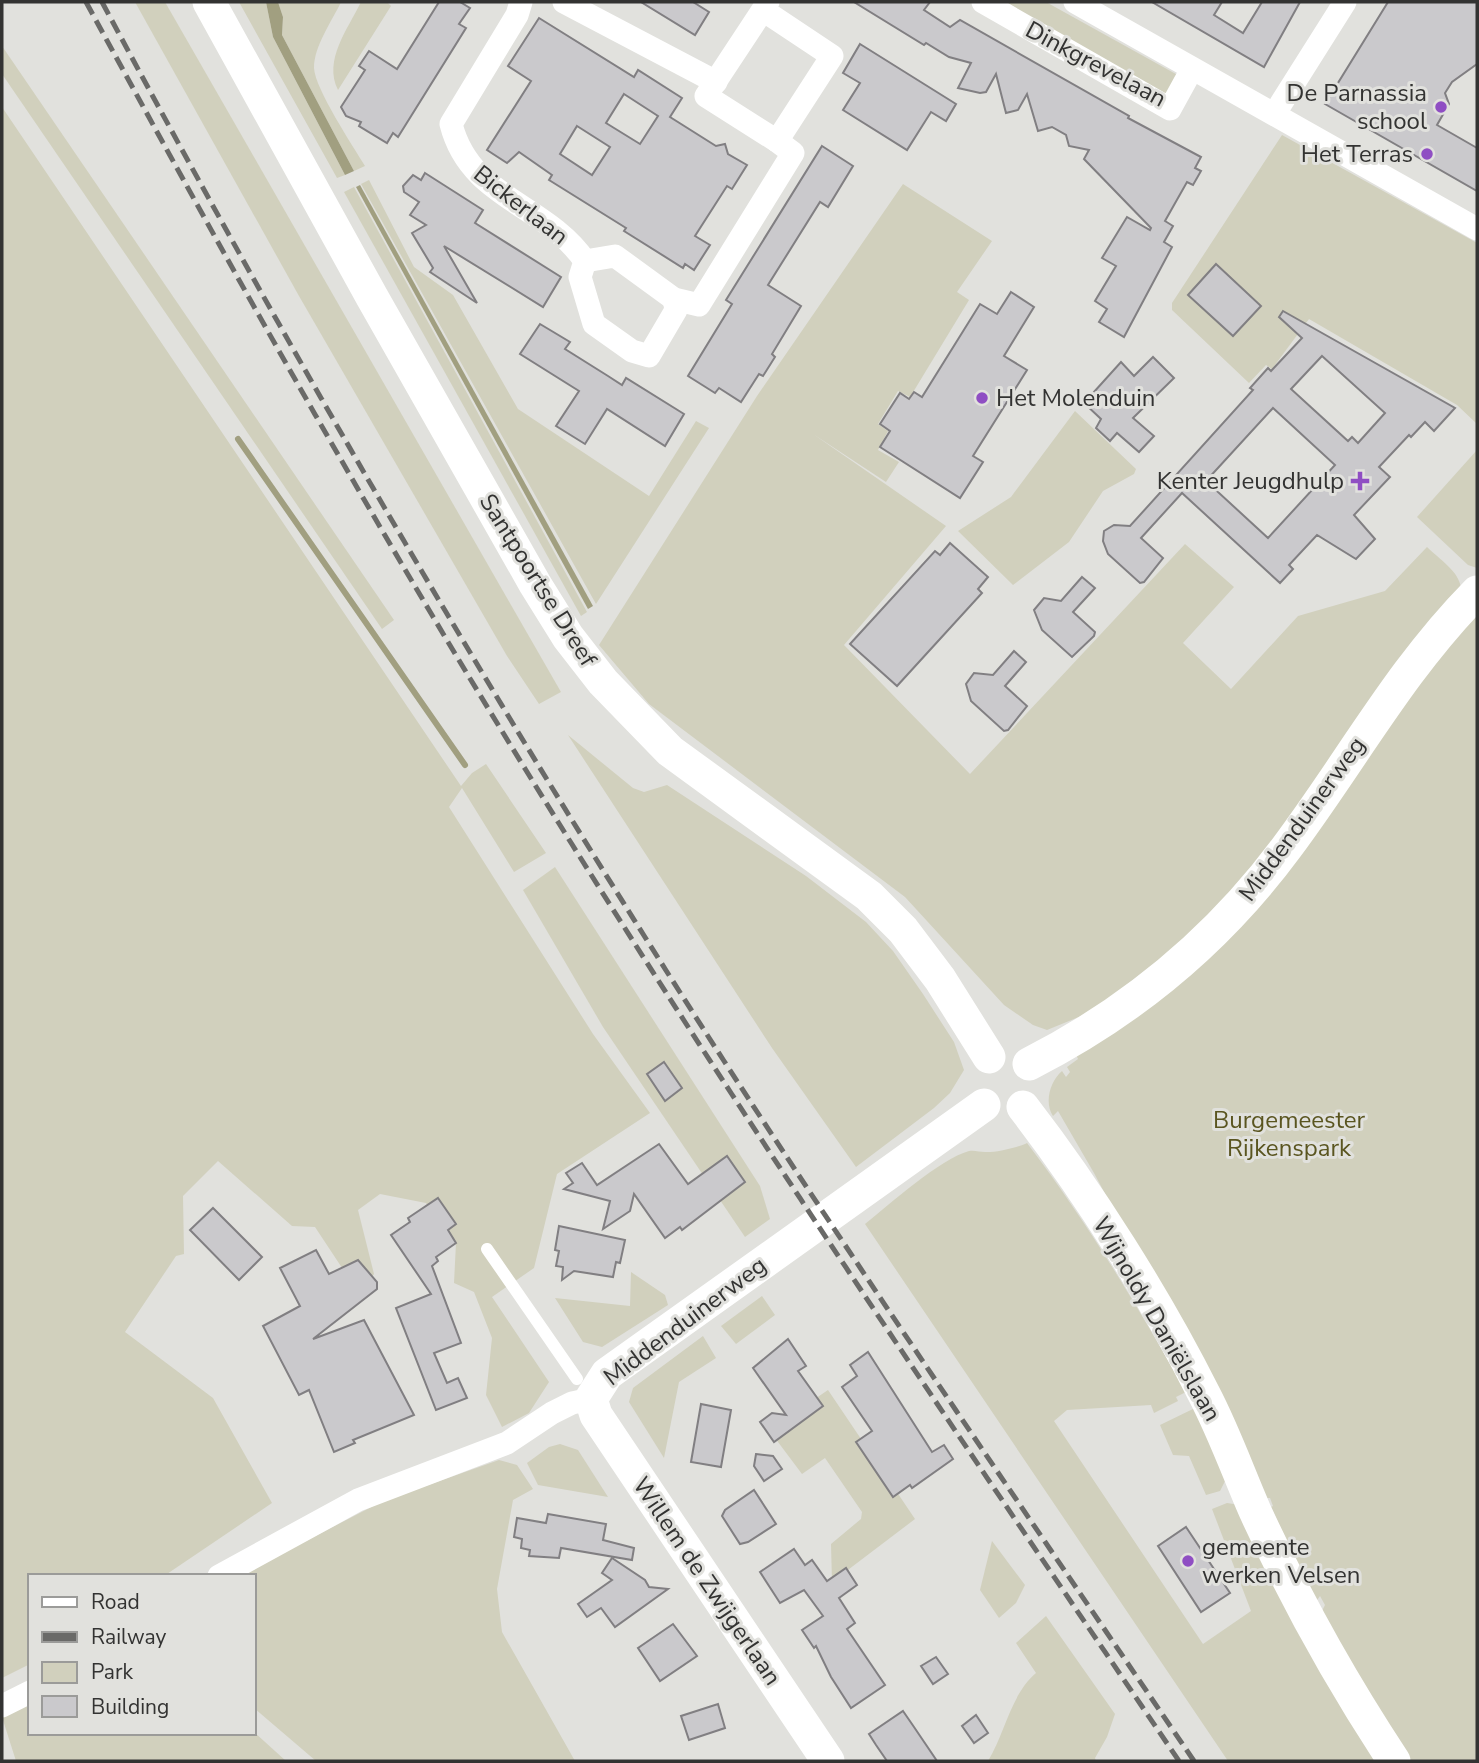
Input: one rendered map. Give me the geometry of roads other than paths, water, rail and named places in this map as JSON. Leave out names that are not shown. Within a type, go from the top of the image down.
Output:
[{"type":"street","name":"Santpoortse Dreef","points":[[209,2],[372,296],[535,584],[568,637],[603,682],[670,751],[869,896],[940,979],[989,1057]]},
{"type":"street","name":"Bickerlaan","points":[[521,2],[517,15],[451,124],[465,162],[479,177],[570,240],[584,261],[580,276],[594,324],[632,351],[649,356],[676,310],[674,299],[615,256],[584,261]]},
{"type":"street","points":[[564,2],[716,82]]},
{"type":"street","name":"Dinkgrevelaan","points":[[983,2],[1170,109],[1192,69]]},
{"type":"street","name":"Dinkgrevelaan","points":[[1075,2],[1477,229]]},
{"type":"street","points":[[1275,113],[1345,2]]},
{"type":"street","points":[[674,299],[699,305],[793,153],[706,96],[766,6],[832,56],[777,141]]},
{"type":"street","name":"Middenduinerweg","points":[[1030,1064],[1117,1014],[1173,968],[1234,911],[1303,825],[1417,658],[1477,592]]},
{"type":"street","points":[[1007,1052],[1030,1064],[1035,1087],[1023,1108],[1003,1114],[984,1105],[974,1087],[981,1064],[989,1057],[1007,1052]]},
{"type":"street","name":"Middenduinerweg","points":[[223,1574],[358,1500],[507,1443],[572,1403],[584,1389],[984,1105]]},
{"type":"street","name":"Wijnoldy Daniëlslaan","points":[[1023,1108],[1119,1249],[1170,1332],[1204,1394],[1298,1600],[1331,1662],[1394,1761]]},
{"type":"street","name":"Willem de Zwijgerlaan","points":[[584,1389],[596,1415],[828,1761]]},
{"type":"street","points":[[2,1706],[28,1693]]},
{"type":"lane","points":[[487,1249],[584,1389]]},
{"type":"waterway","points":[[238,439],[465,765]]},
{"type":"railway","points":[[86,2],[297,384],[518,757],[795,1191],[1179,1761]]},
{"type":"railway","points":[[102,2],[249,271],[402,538],[641,932],[957,1412],[1194,1761]]},
{"type":"place","name":"De Parnassia school","points":[[1441,107]]},
{"type":"place","name":"Het Terras","points":[[1427,154]]},
{"type":"place","name":"Het Molenduin","points":[[982,398]]},
{"type":"place","name":"Kenter Jeugdhulp","points":[[1360,481]]},
{"type":"place","name":"gemeente werken Velsen","points":[[1188,1561]]},
{"type":"park label","name":"Burgemeester Rijkenspark","points":[[1289,1134]]}]
